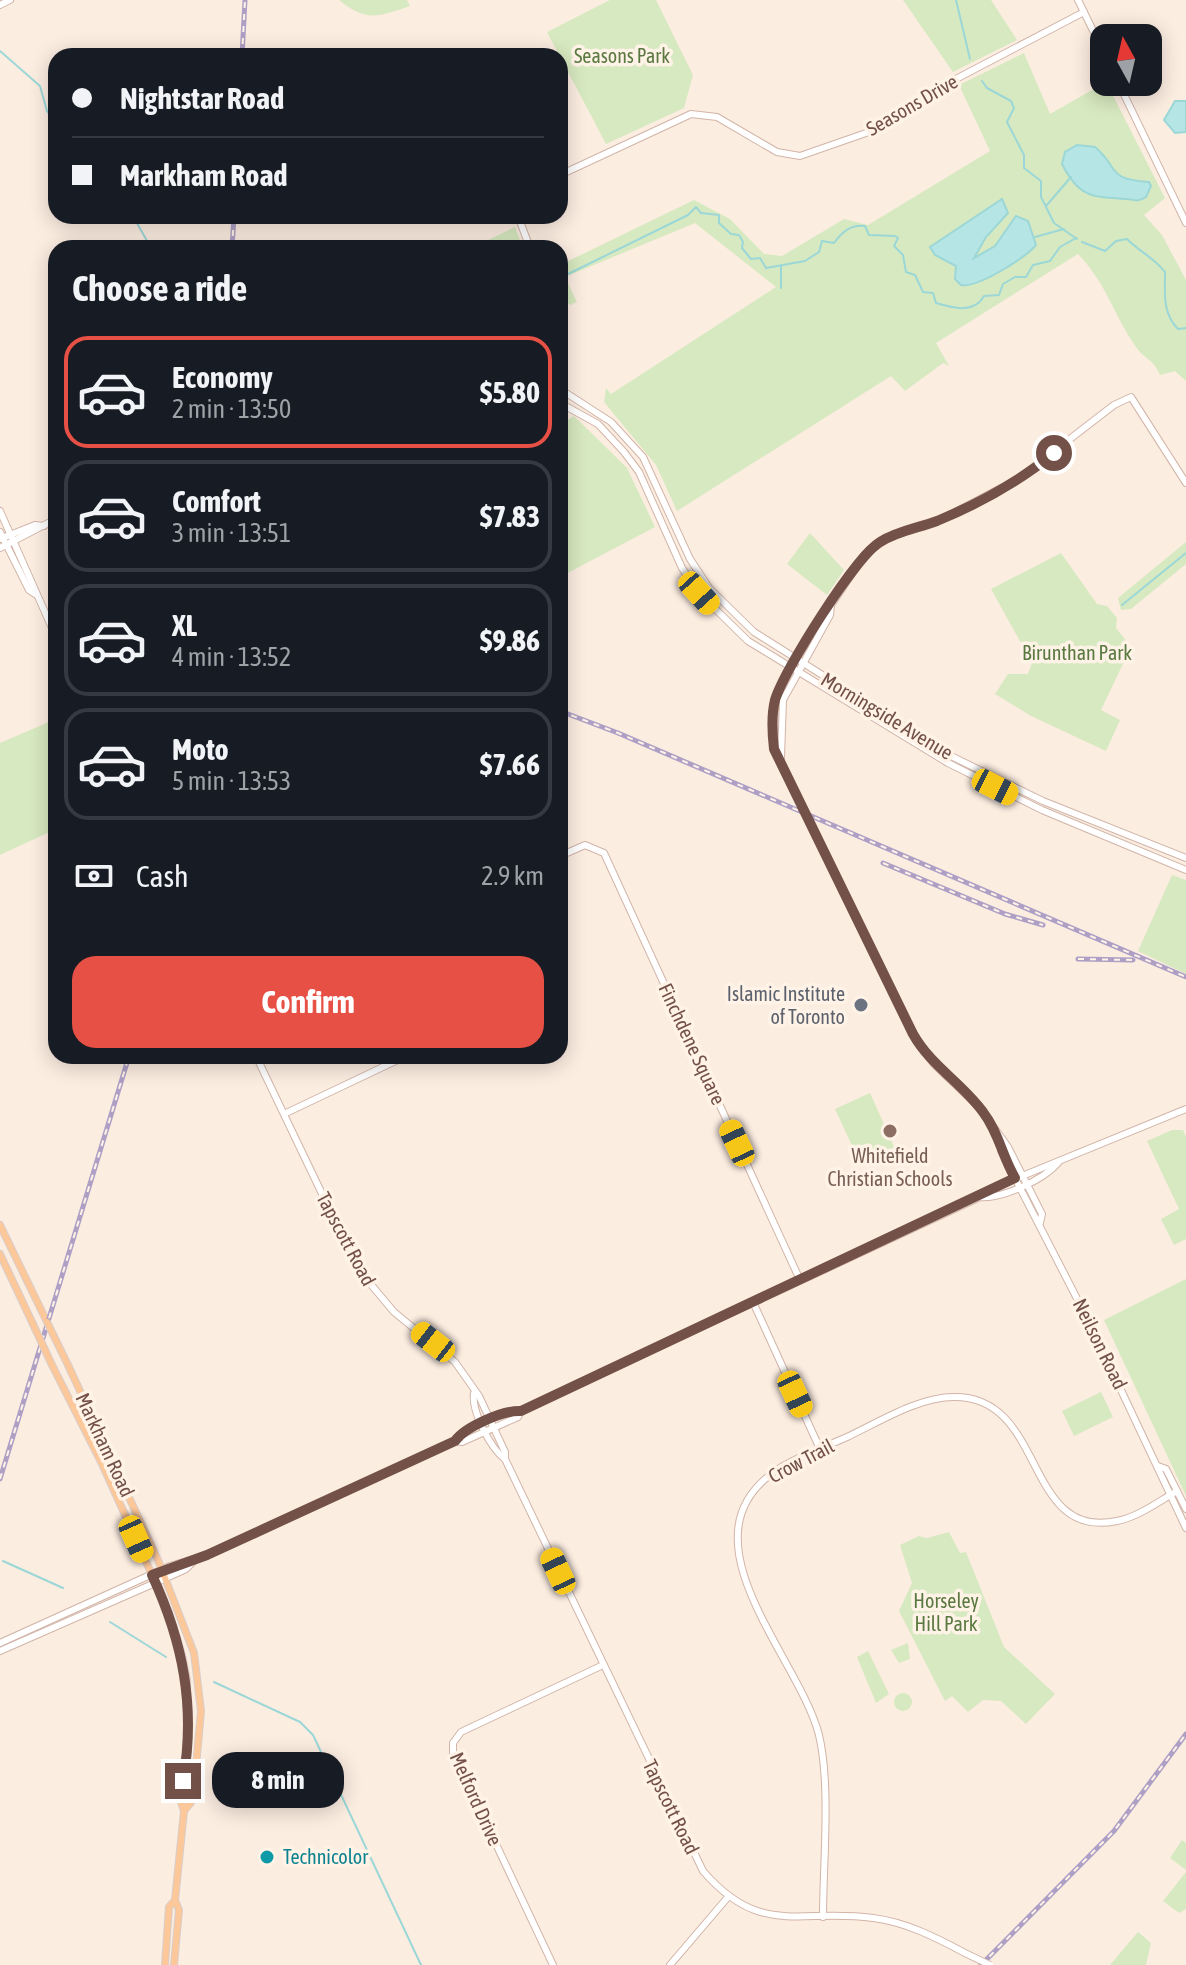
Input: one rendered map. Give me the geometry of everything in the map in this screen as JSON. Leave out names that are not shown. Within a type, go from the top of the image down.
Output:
[{"type":"main road","name":"Markham Road","points":[[0,1225],[68,1365],[186,1626],[199,1679],[201,1711],[193,1800],[184,1811]]},
{"type":"main road","name":"Markham Road","points":[[0,1254],[103,1466],[177,1635],[187,1680],[187,1752],[180,1799],[184,1811],[175,1900],[179,1910],[174,1965]]},
{"type":"main road","name":"Markham Road","points":[[165,1965],[169,1907],[175,1900]]},
{"type":"street","points":[[0,5],[10,0]]},
{"type":"street","points":[[1078,0],[1090,24]]},
{"type":"street","name":"Seasons Drive","points":[[568,171],[691,114],[717,117],[777,152],[800,156],[866,133],[931,92],[1084,12]]},
{"type":"street","points":[[1125,96],[1186,223]]},
{"type":"street","name":"Morningside Avenue","points":[[568,394],[597,411],[643,457],[690,559],[709,588],[754,632],[948,763],[1042,810],[1186,870]]},
{"type":"street","points":[[831,605],[857,563],[877,544],[942,519],[1018,479],[1114,405],[1131,397],[1186,483]]},
{"type":"street","name":"Morningside Avenue","points":[[568,407],[598,424],[639,472],[682,568],[699,593],[748,641],[797,672],[951,756],[1043,801],[1186,858]]},
{"type":"street","points":[[0,511],[36,587],[35,594]]},
{"type":"street","points":[[48,524],[2,541],[48,621]]},
{"type":"street","name":"Neilson Road","points":[[831,605],[789,667],[775,702],[772,726],[774,749],[781,757],[917,1041],[934,1064],[981,1109],[1001,1142],[1008,1147],[1042,1214],[1040,1223]]},
{"type":"street","name":"Neilson Road","points":[[781,757],[783,700],[830,615],[831,605]]},
{"type":"street","name":"Finchdene Square","points":[[568,852],[585,845],[604,853],[800,1280]]},
{"type":"street","name":"Tapscott Road","points":[[260,1064],[358,1269],[394,1312],[455,1362],[492,1424],[505,1452],[505,1459],[703,1871],[728,1897],[763,1915],[874,1918],[911,1927],[990,1965]]},
{"type":"street","points":[[284,1114],[389,1064]]},
{"type":"street","points":[[0,1643],[162,1570],[196,1559],[455,1441],[459,1434],[492,1424],[513,1410],[521,1411],[1015,1178],[1186,1109]]},
{"type":"street","name":"Neilson Road","points":[[1001,1142],[1001,1151],[1040,1223],[1186,1528]]},
{"type":"street","points":[[980,1197],[992,1198],[1027,1183],[1051,1172],[1058,1163]]},
{"type":"street","points":[[753,1302],[820,1449]]},
{"type":"street","name":"Tapscott Road","points":[[474,1393],[473,1400],[484,1427],[497,1454],[505,1459]]},
{"type":"street","name":"Crow Trail","points":[[823,1917],[823,1766],[818,1733],[740,1567],[736,1544],[739,1518],[757,1486],[774,1471],[927,1401],[967,1398],[995,1409],[1008,1420],[1022,1438],[1046,1491],[1058,1506],[1071,1515],[1092,1522],[1115,1522],[1177,1491]]},
{"type":"street","name":"Neilson Road","points":[[1158,1466],[1166,1469],[1186,1509]]},
{"type":"street","points":[[0,1651],[155,1583],[196,1559]]},
{"type":"street","name":"Melford Drive","points":[[553,1965],[452,1746],[461,1732],[603,1665]]},
{"type":"street","points":[[670,1965],[728,1897]]},
{"type":"green space","points":[[339,0],[407,0],[410,6],[373,15],[357,12]]},
{"type":"green space","name":"Seasons Park","points":[[610,0],[656,0],[693,75],[684,108],[606,144],[568,72],[568,48],[555,48],[547,32]]},
{"type":"green space","points":[[903,0],[991,0],[1017,40],[953,72]]},
{"type":"green space","points":[[1024,53],[1050,114],[1090,91],[1090,96],[1113,96],[1165,198],[1144,215],[1162,235],[1186,280],[1186,381],[1175,371],[1160,375],[1139,351],[1096,277],[1078,254],[936,343],[949,366],[943,363],[905,391],[891,376],[677,511],[656,465],[604,402],[606,388],[611,394],[776,287],[695,223],[568,276],[568,261],[694,200],[730,219],[764,254],[782,256],[844,219],[868,225],[990,151],[959,85]]},
{"type":"green space","points":[[515,227],[520,240],[488,240]]},
{"type":"green space","points":[[568,283],[577,302],[568,304]]},
{"type":"green space","points":[[574,416],[627,468],[655,527],[568,573],[568,419]]},
{"type":"green space","points":[[810,533],[844,570],[827,595],[787,564]]},
{"type":"green space","points":[[1186,542],[1186,564],[1131,609],[1121,610],[1118,598]]},
{"type":"green space","name":"Birunthan Park","points":[[1061,553],[1097,604],[1107,606],[1117,618],[1116,628],[1131,647],[1101,710],[1120,720],[1106,751],[1031,716],[995,694],[1008,674],[1028,674],[1032,663],[991,589]]},
{"type":"green space","points":[[48,722],[48,833],[0,855],[0,743]]},
{"type":"green space","points":[[1172,875],[1186,880],[1186,974],[1138,951]]},
{"type":"green space","points":[[870,1093],[895,1149],[861,1165],[835,1109]]},
{"type":"green space","points":[[1172,1130],[1183,1130],[1186,1137],[1186,1239],[1174,1245],[1161,1219],[1179,1209],[1147,1141]]},
{"type":"green space","points":[[1186,1279],[1186,1496],[1104,1320]]},
{"type":"green space","points":[[1101,1392],[1113,1417],[1074,1436],[1062,1411]]},
{"type":"green space","name":"Horseley Hill Park","points":[[949,1532],[960,1553],[966,1552],[1004,1647],[1055,1694],[1026,1724],[1001,1701],[983,1700],[968,1712],[952,1696],[945,1701],[899,1611],[912,1583],[900,1545],[919,1536],[927,1538]]},
{"type":"green space","points":[[908,1643],[910,1659],[899,1663],[891,1650]]},
{"type":"green space","points":[[868,1651],[889,1694],[876,1703],[857,1657]]},
{"type":"green space","points":[[903,1693],[912,1702],[903,1711],[894,1702]]},
{"type":"green space","points":[[1182,1840],[1186,1843],[1186,1870],[1170,1858]]},
{"type":"green space","points":[[1186,1872],[1186,1909],[1179,1913],[1163,1901]]},
{"type":"green space","points":[[1138,1932],[1151,1943],[1146,1965],[1110,1965]]},
{"type":"water","points":[[1175,101],[1186,101],[1186,132],[1175,133],[1164,120]]},
{"type":"water","points":[[1077,145],[1095,147],[1119,175],[1149,182],[1151,186],[1146,197],[1136,200],[1096,196],[1081,189],[1062,164],[1065,152]]},
{"type":"water","points":[[1002,199],[1008,213],[986,237],[974,258],[995,246],[1016,216],[1028,221],[1036,245],[1001,271],[978,282],[961,285],[955,279],[956,266],[935,255],[930,247]]},
{"type":"waterway","points":[[956,0],[970,59]]},
{"type":"waterway","points":[[0,51],[40,86],[48,112]]},
{"type":"waterway","points":[[982,81],[987,88],[1011,101],[1014,108],[1007,122],[1024,155],[1024,168],[1041,181],[1041,197],[1054,223],[1077,239]]},
{"type":"waterway","points":[[1046,206],[1071,177]]},
{"type":"waterway","points":[[568,274],[688,215],[696,207],[701,213],[719,215],[719,223],[731,234],[739,235],[742,248],[751,259],[760,258],[766,268],[805,261],[819,252],[822,241],[834,243],[855,226],[865,226],[869,235],[895,236],[898,238],[894,246],[903,255],[906,272],[915,275],[923,292],[933,293],[936,303],[963,308],[975,305],[984,296],[999,295],[1003,284],[1015,277],[1026,277],[1033,265],[1050,261],[1060,247],[1076,238]]},
{"type":"waterway","points":[[138,224],[146,240]]},
{"type":"waterway","points":[[1035,237],[1064,229]]},
{"type":"waterway","points":[[1082,242],[1105,251],[1116,241],[1127,239],[1151,258],[1165,272],[1169,316],[1178,329],[1186,328]]},
{"type":"waterway","points":[[781,266],[781,288]]},
{"type":"waterway","points":[[1122,605],[1186,553]]},
{"type":"waterway","points":[[3,1561],[63,1588]]},
{"type":"waterway","points":[[110,1622],[166,1657]]},
{"type":"waterway","points":[[214,1682],[300,1722],[313,1735],[421,1965]]},
{"type":"railway","points":[[242,48],[245,0]]},
{"type":"railway","points":[[232,240],[234,224]]},
{"type":"railway","points":[[568,714],[1186,977]]},
{"type":"railway","points":[[883,863],[1005,914],[1043,925]]},
{"type":"railway","points":[[1078,959],[1133,960]]},
{"type":"railway","points":[[0,1479],[127,1064]]},
{"type":"railway","points":[[981,1965],[1114,1831],[1186,1734]]},
{"type":"place","name":"Islamic Institute of Toronto","points":[[861,1005]]},
{"type":"place","name":"Whitefield Christian Schools","points":[[890,1131]]},
{"type":"place","name":"Technicolor","points":[[267,1857]]},
{"type":"route","points":[[183,1781],[187,1752],[187,1680],[177,1635],[152,1575],[182,1561],[196,1559],[455,1441],[459,1434],[513,1410],[521,1411],[1015,1178],[1001,1151],[1001,1142],[981,1109],[934,1064],[913,1034],[781,757],[774,749],[772,726],[775,702],[786,673],[865,554],[890,537],[942,519],[1018,479],[1054,453]]}]
